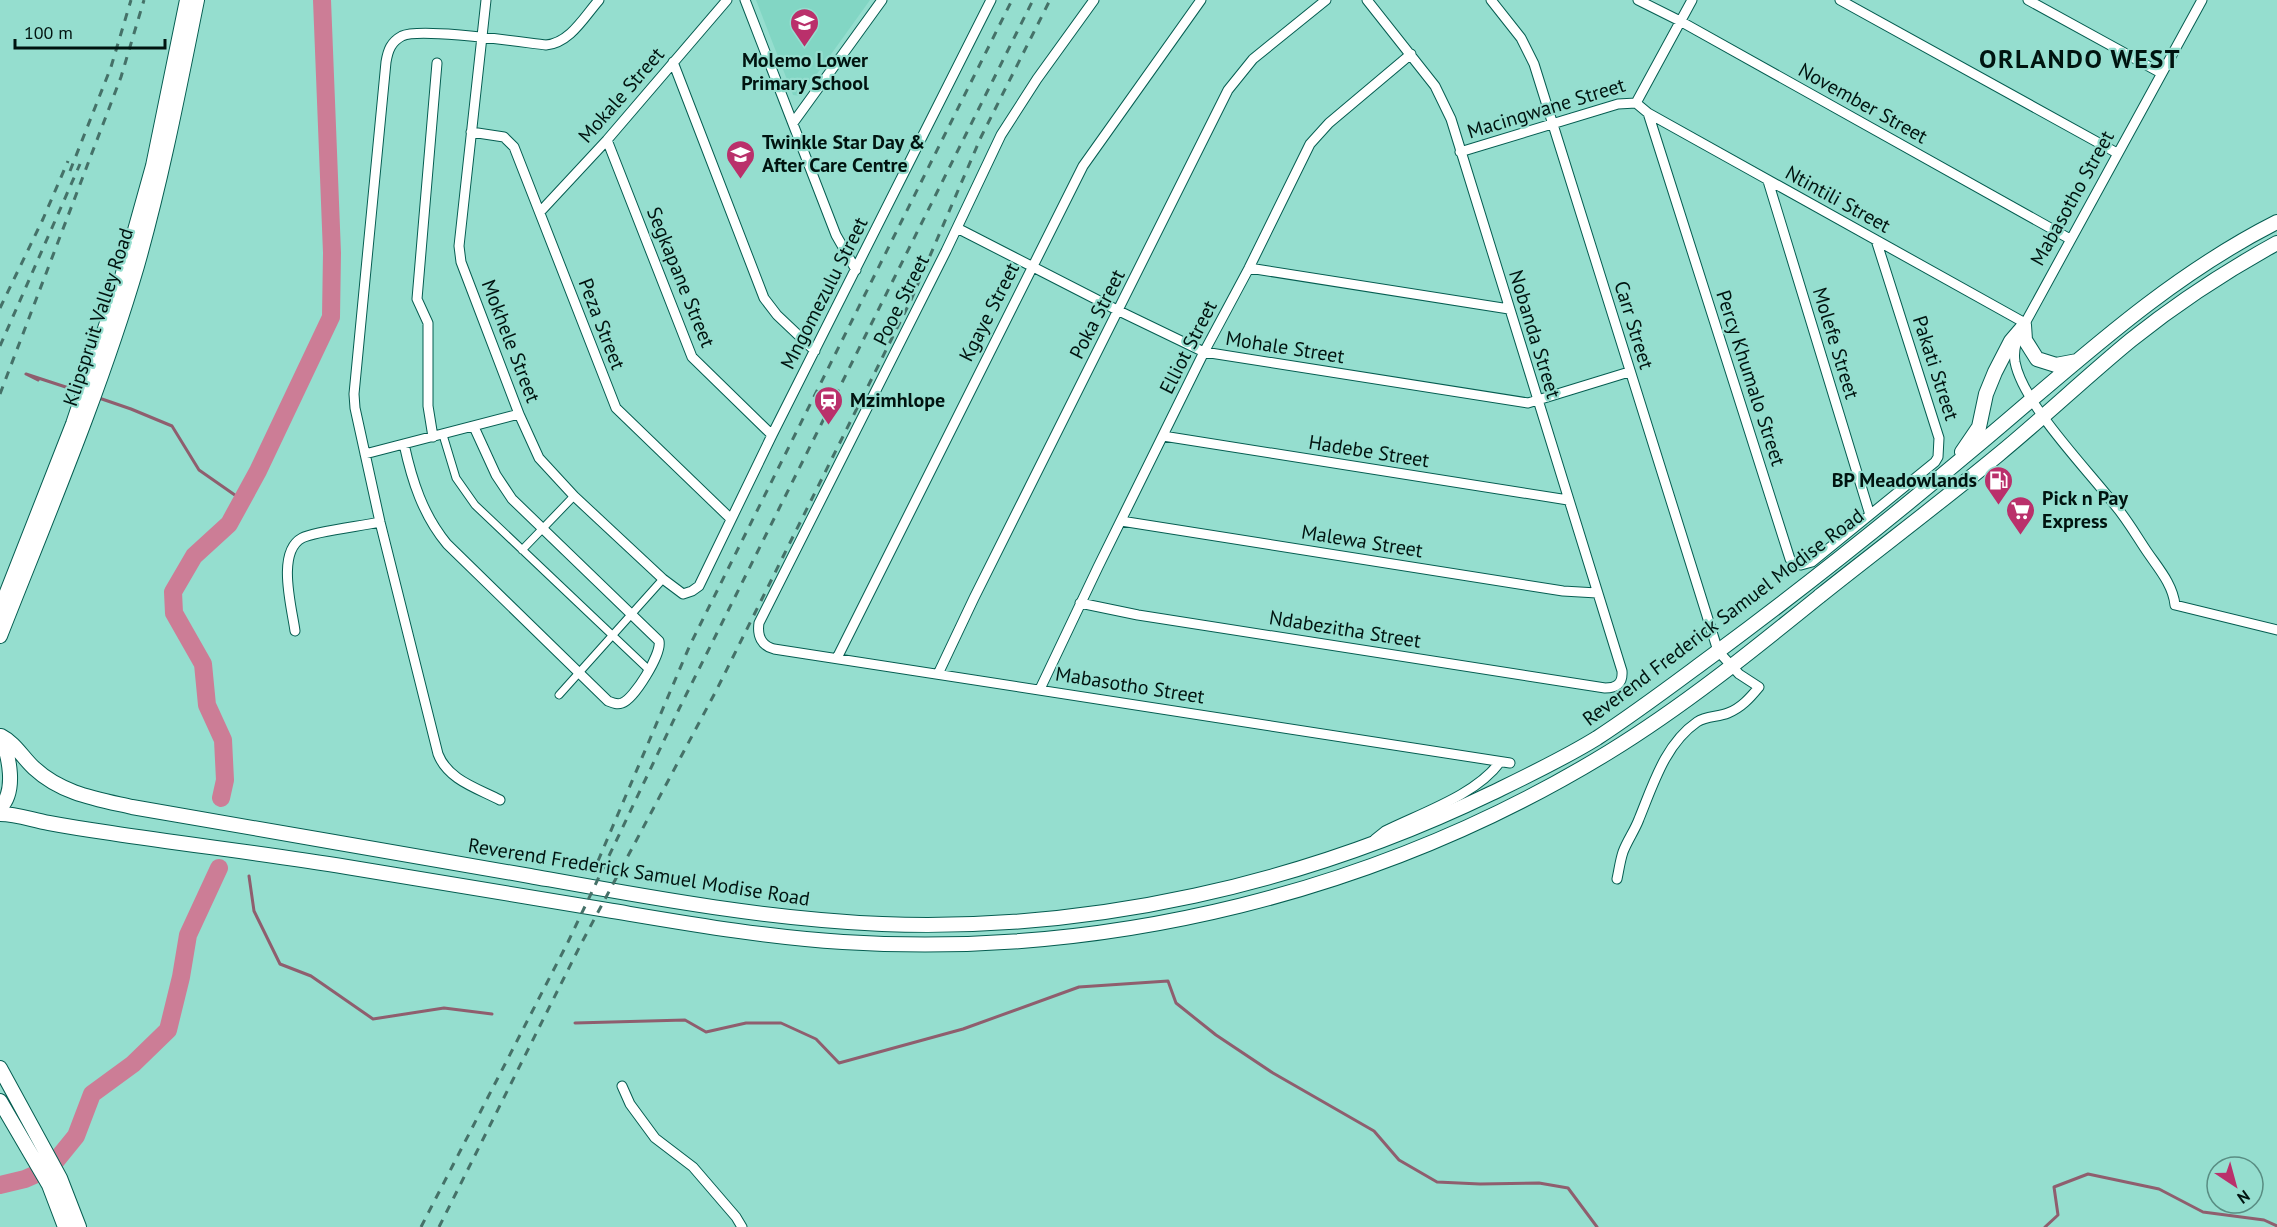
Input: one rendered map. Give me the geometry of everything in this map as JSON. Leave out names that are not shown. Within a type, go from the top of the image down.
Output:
[{"type":"main road","name":"Klipspruit Valley Road","points":[[98,367],[153,166],[187,0]]},
{"type":"main road","name":"Klipspruit Valley Road","points":[[0,636],[136,268],[159,185],[197,0]]},
{"type":"main road","name":"Reverend Frederick Samuel Modise Road","points":[[1,736],[10,742],[34,769],[65,790],[84,797],[665,900],[786,917],[885,924],[1010,921],[1077,915],[1147,904],[1244,884],[1291,872],[1364,848],[1454,812],[1571,752],[1609,729],[1718,651],[1948,470],[2124,321],[2193,271],[2277,222]]},
{"type":"main road","name":"Reverend Frederick Samuel Modise Road","points":[[0,814],[130,836],[252,851],[706,926],[786,937],[857,943],[993,943],[1082,935],[1166,922],[1267,900],[1409,852],[1493,815],[1568,776],[1658,720],[1731,666],[1997,456],[2137,335],[2231,269],[2277,243]]},
{"type":"main road","points":[[2024,325],[2025,340],[2037,359],[2056,365],[2077,361]]},
{"type":"main road","points":[[1948,470],[1976,433],[1995,372],[2011,341],[2024,325]]},
{"type":"main road","name":"Klipspruit Valley Road","points":[[0,610],[78,425]]},
{"type":"main road","points":[[0,808],[8,795],[10,773],[6,748],[1,736]]},
{"type":"main road","points":[[0,1068],[37,1133],[54,1181],[65,1227]]},
{"type":"main road","points":[[0,1101],[24,1142],[54,1181],[79,1227]]},
{"type":"street","name":"Mokhele Street","points":[[486,0],[460,253],[472,292],[519,414],[539,458],[574,496],[663,579],[683,594]]},
{"type":"street","points":[[500,800],[459,780],[447,770],[440,759],[380,522],[354,394],[389,49],[399,38],[410,33],[546,45],[557,43],[566,38],[599,0]]},
{"type":"street","name":"Mokale Street","points":[[540,212],[607,140],[727,0]]},
{"type":"street","points":[[745,0],[836,235],[856,270]]},
{"type":"street","points":[[793,123],[882,0]]},
{"type":"street","name":"Mngomezulu Street","points":[[683,594],[699,586],[772,435],[991,0]]},
{"type":"street","name":"Pooe Street","points":[[759,627],[1010,120],[1094,0]]},
{"type":"street","name":"Kgaye Street","points":[[837,658],[1086,160],[1201,0]]},
{"type":"street","name":"Poka Street","points":[[938,674],[1087,371],[1119,312],[1233,83],[1253,59],[1326,0]]},
{"type":"street","name":"Nobanda Street","points":[[1367,0],[1435,86],[1444,104],[1622,675],[1618,685],[1605,688]]},
{"type":"street","name":"Carr Street","points":[[1491,0],[1521,38],[1531,56],[1718,651],[1731,666],[1759,687],[1746,702],[1728,714],[1696,722],[1677,742],[1659,769],[1624,851],[1617,879]]},
{"type":"street","name":"November Street","points":[[1638,0],[1680,21],[2070,239]]},
{"type":"street","name":"Macingwane Street","points":[[1460,152],[1618,104],[1636,103],[1692,0]]},
{"type":"street","points":[[1840,0],[2117,153]]},
{"type":"street","points":[[2028,0],[2161,74]]},
{"type":"street","name":"Mabasotho Street","points":[[2202,0],[2024,325],[2014,349],[2015,361],[2032,400],[2115,504],[2171,587],[2175,605],[2277,630]]},
{"type":"street","name":"Elliot Street","points":[[1040,689],[1204,352],[1250,268],[1310,144],[1329,123],[1411,54]]},
{"type":"street","points":[[673,62],[764,298],[777,315],[815,351]]},
{"type":"street","points":[[433,436],[428,406],[428,323],[417,299],[437,63]]},
{"type":"street","name":"Ntintili Street","points":[[1636,103],[1648,113],[2024,325]]},
{"type":"street","name":"Percy Khumalo Street","points":[[1648,113],[1790,559],[1801,565],[1812,562],[1870,515]]},
{"type":"street","name":"Peza Street","points":[[471,132],[504,138],[510,142],[516,152],[616,408],[731,519]]},
{"type":"street","name":"Segkapane Street","points":[[607,140],[692,357],[772,435]]},
{"type":"street","name":"Molefe Street","points":[[1768,181],[1870,515]]},
{"type":"street","name":"Mohale Street","points":[[957,228],[1119,312],[1204,352],[1515,402],[1538,401],[1629,372]]},
{"type":"street","name":"Pakati Street","points":[[1870,515],[1935,462],[1940,445],[1876,240]]},
{"type":"street","points":[[1250,268],[1509,309]]},
{"type":"street","points":[[365,454],[519,414]]},
{"type":"street","points":[[404,444],[420,502],[436,531],[459,557],[608,701],[616,704],[624,703],[632,696],[660,651],[659,641],[512,499],[502,486],[474,427]]},
{"type":"street","points":[[443,435],[456,478],[475,506],[649,670]]},
{"type":"street","name":"Hadebe Street","points":[[1163,436],[1568,500]]},
{"type":"street","points":[[522,550],[574,496]]},
{"type":"street","name":"Malewa Street","points":[[1121,521],[1563,591],[1597,593]]},
{"type":"street","points":[[295,632],[287,566],[295,543],[305,536],[380,522]]},
{"type":"street","points":[[559,695],[663,579]]},
{"type":"street","name":"Ndabezitha Street","points":[[1080,603],[1138,615],[1605,688]]},
{"type":"street","name":"Mabasotho Street","points":[[759,627],[760,638],[768,648],[1510,763]]},
{"type":"street","points":[[1364,848],[1385,831],[1444,803],[1478,782],[1494,770],[1500,762]]},
{"type":"street","points":[[622,1086],[630,1104],[654,1138],[693,1167],[742,1227]]},
{"type":"shaded area","name":"Molemo Lower Primary School","points":[[756,0],[870,0],[801,96],[793,95]]},
{"type":"waterway","points":[[221,798],[225,780],[223,740],[207,705],[203,664],[174,613],[173,592],[194,556],[229,524],[258,471],[331,317],[332,253],[322,0]]},
{"type":"waterway","points":[[38,380],[26,374],[81,392]]},
{"type":"waterway","points":[[99,398],[172,426],[199,470],[242,500]]},
{"type":"waterway","points":[[0,1185],[25,1179],[50,1168],[76,1136],[92,1094],[133,1064],[168,1030],[181,977],[188,935],[219,868]]},
{"type":"waterway","points":[[249,876],[254,911],[280,964],[311,976],[373,1019],[444,1008],[492,1014]]},
{"type":"waterway","points":[[575,1023],[685,1020],[706,1032],[746,1023],[781,1023],[816,1039],[839,1063],[963,1029],[1079,987],[1168,981],[1176,1003],[1216,1035],[1273,1073],[1374,1131],[1399,1160],[1437,1182],[1539,1183],[1568,1188],[1597,1227]]},
{"type":"waterway","points":[[2045,1227],[2058,1215],[2054,1187],[2088,1174],[2159,1189],[2203,1212],[2264,1220],[2277,1226]]},
{"type":"railway","points":[[70,171],[111,67],[131,0]]},
{"type":"railway","points":[[0,394],[121,77],[144,0]]},
{"type":"railway","points":[[598,861],[690,645],[1012,0]]},
{"type":"railway","points":[[421,1227],[568,942],[679,709],[1033,0]]},
{"type":"railway","points":[[439,1227],[581,944],[716,691],[911,300],[981,137],[1050,0]]},
{"type":"railway","points":[[0,308],[68,161]]},
{"type":"railway","points":[[0,346],[80,164]]},
{"type":"place","name":"Molemo Lower Primary School","points":[[805,48]]},
{"type":"place","name":"Twinkle Star Day & After Care Centre","points":[[741,180]]},
{"type":"place","name":"Mzimhlope","points":[[829,426]]},
{"type":"place","name":"BP Meadowlands","points":[[1998,506]]},
{"type":"place","name":"Pick n Pay Express","points":[[2021,536]]},
{"type":"district","name":"ORLANDO WEST","points":[[2080,59]]}]
